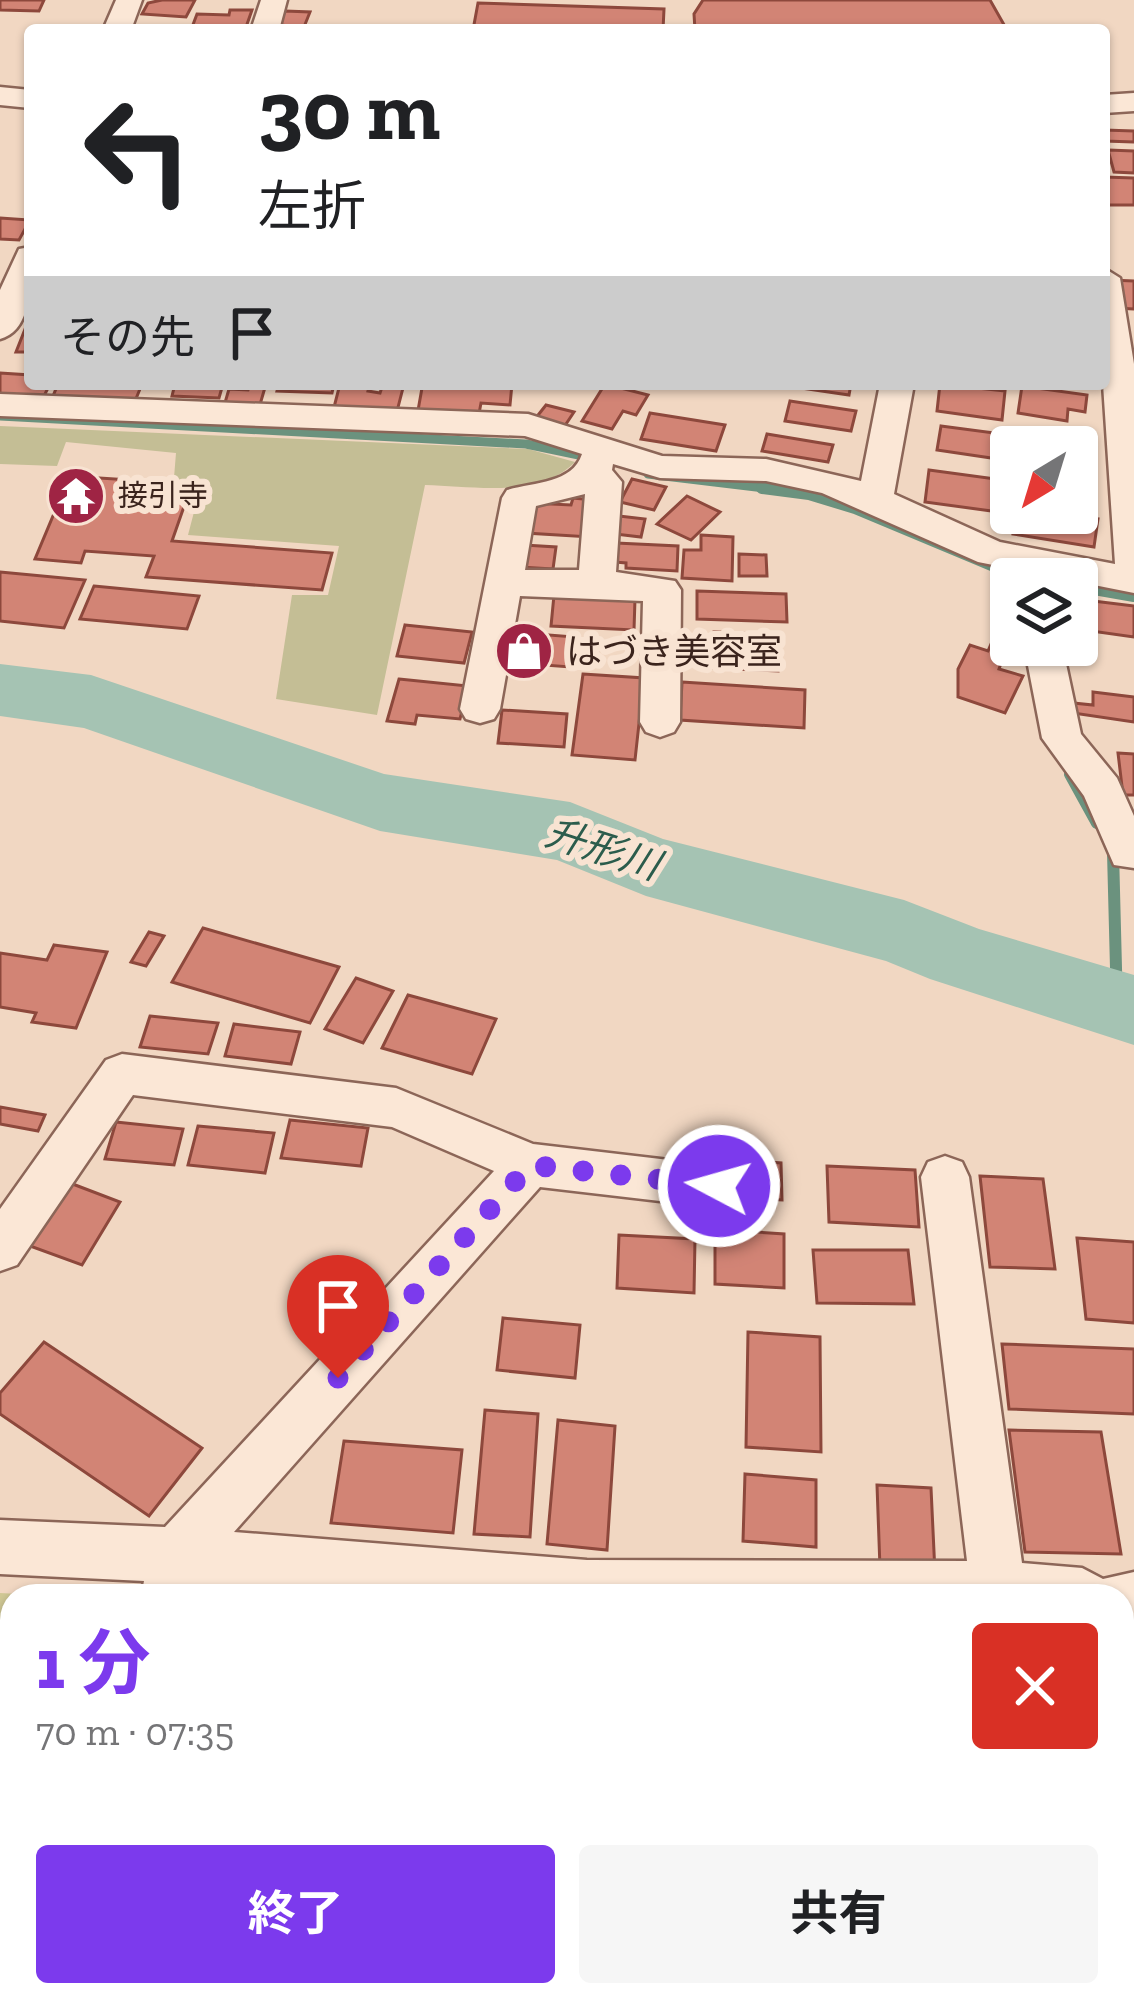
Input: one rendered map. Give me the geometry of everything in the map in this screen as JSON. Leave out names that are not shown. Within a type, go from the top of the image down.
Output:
[{"type":"street","points":[[0,329],[24,271]]},
{"type":"street","points":[[0,406],[152,398],[490,422],[559,432],[597,461],[766,470],[875,499],[991,553],[1134,580],[1111,375]]},
{"type":"street","points":[[875,499],[895,390]]},
{"type":"street","points":[[480,710],[520,498],[571,487],[597,461]]},
{"type":"street","points":[[596,584],[604,482],[597,461]]},
{"type":"street","points":[[504,584],[662,590],[660,722]]},
{"type":"street","points":[[1047,666],[1062,738],[1102,789],[1129,853]]},
{"type":"street","points":[[0,1249],[122,1074],[396,1108],[530,1165],[719,1186]]},
{"type":"street","points":[[173,1575],[530,1165]]},
{"type":"street","points":[[945,1177],[997,1584]]},
{"type":"street","points":[[0,1546],[173,1575],[392,1584]]},
{"type":"shaded area","points":[[0,426],[528,449],[575,462],[560,474],[524,486],[425,485],[377,715],[276,699],[292,595],[328,595],[339,546],[188,535],[199,493],[173,490],[176,453],[66,442],[57,466],[0,464]]},
{"type":"building","points":[[0,0],[44,0],[39,11],[0,10]]},
{"type":"building","points":[[195,0],[186,17],[142,14],[148,3]]},
{"type":"building","points":[[703,0],[990,0],[1004,24],[695,24],[694,14]]},
{"type":"building","points":[[478,3],[664,9],[663,24],[474,24]]},
{"type":"building","points":[[230,10],[252,10],[247,24],[193,24],[197,14],[229,15]]},
{"type":"building","points":[[285,11],[310,12],[305,24],[279,24]]},
{"type":"building","points":[[1110,130],[1134,131],[1134,142],[1110,141]]},
{"type":"building","points":[[1110,150],[1134,151],[1134,173],[1114,172]]},
{"type":"building","points":[[1110,177],[1134,178],[1134,205],[1110,205]]},
{"type":"building","points":[[0,218],[24,220],[19,240],[0,239]]},
{"type":"building","points":[[1110,280],[1134,281],[1134,309],[1116,308]]},
{"type":"building","points":[[0,373],[24,375],[24,390],[47,390],[43,398],[0,396]]},
{"type":"building","points":[[56,390],[140,390],[133,406],[51,401]]},
{"type":"building","points":[[174,390],[221,390],[219,398],[172,396]]},
{"type":"building","points":[[229,390],[264,390],[259,408],[224,406]]},
{"type":"building","points":[[277,390],[333,390],[332,393]]},
{"type":"building","points":[[338,390],[402,390],[396,415],[333,411]]},
{"type":"building","points":[[422,390],[511,390],[510,405],[481,403],[478,419],[417,416]]},
{"type":"building","points":[[601,390],[648,395],[636,415],[623,411],[612,429],[582,421]]},
{"type":"building","points":[[939,390],[1005,391],[1002,420],[937,411]]},
{"type":"building","points":[[1021,390],[1087,395],[1085,412],[1068,409],[1067,421],[1018,413]]},
{"type":"building","points":[[790,401],[856,411],[851,431],[785,421]]},
{"type":"building","points":[[546,405],[574,412],[564,427],[535,419]]},
{"type":"building","points":[[650,413],[725,425],[716,451],[641,439]]},
{"type":"building","points":[[941,426],[990,432],[990,458],[937,450]]},
{"type":"building","points":[[767,434],[833,445],[828,462],[762,451]]},
{"type":"building","points":[[929,470],[990,478],[990,511],[925,502]]},
{"type":"building","points":[[84,477],[162,482],[157,496],[187,498],[172,541],[332,553],[322,590],[146,577],[154,556],[85,551],[81,563],[35,559],[63,492],[77,493]]},
{"type":"building","points":[[632,479],[666,487],[654,510],[620,502]]},
{"type":"building","points":[[687,496],[720,512],[691,540],[657,524]]},
{"type":"building","points":[[573,498],[593,500],[590,537],[526,533],[531,503],[571,505]]},
{"type":"building","points":[[619,516],[645,519],[641,537],[615,534]]},
{"type":"building","points":[[1013,534],[1096,534],[1094,547]]},
{"type":"building","points":[[701,535],[733,537],[732,581],[682,578],[684,550],[701,550]]},
{"type":"building","points":[[616,543],[678,546],[677,571],[626,568],[626,563],[614,562]]},
{"type":"building","points":[[524,545],[556,547],[553,569],[520,567]]},
{"type":"building","points":[[739,554],[766,555],[767,576],[739,576]]},
{"type":"building","points":[[0,572],[85,580],[64,628],[0,621]]},
{"type":"building","points":[[94,586],[199,596],[187,629],[80,619]]},
{"type":"building","points":[[697,591],[786,594],[787,622],[697,619]]},
{"type":"building","points":[[554,595],[635,599],[634,630],[551,626]]},
{"type":"building","points":[[1098,602],[1134,606],[1134,637],[1098,632]]},
{"type":"building","points":[[405,625],[472,632],[464,663],[397,656]]},
{"type":"building","points":[[511,632],[575,637],[570,667],[506,662]]},
{"type":"building","points":[[714,632],[777,634],[778,671],[713,668]]},
{"type":"building","points":[[970,645],[988,651],[990,646],[990,666],[1023,676],[1005,713],[958,697],[958,669]]},
{"type":"building","points":[[583,674],[644,678],[635,760],[572,755]]},
{"type":"building","points":[[399,679],[468,686],[460,719],[417,715],[415,724],[387,721]]},
{"type":"building","points":[[682,682],[805,690],[804,728],[680,720]]},
{"type":"building","points":[[1093,692],[1134,697],[1134,722],[1073,713],[1073,703],[1093,705]]},
{"type":"building","points":[[502,710],[567,714],[564,747],[498,743]]},
{"type":"building","points":[[1118,753],[1134,754],[1134,795],[1123,795]]},
{"type":"building","points":[[203,928],[339,967],[310,1023],[172,982]]},
{"type":"building","points":[[149,932],[164,936],[146,966],[131,962]]},
{"type":"building","points":[[54,945],[107,952],[76,1028],[32,1022],[36,1013],[0,1007],[0,953],[47,960]]},
{"type":"building","points":[[356,978],[393,991],[363,1043],[325,1029]]},
{"type":"building","points":[[408,995],[496,1019],[472,1074],[382,1048]]},
{"type":"building","points":[[150,1016],[218,1023],[208,1054],[140,1047]]},
{"type":"building","points":[[234,1024],[300,1032],[291,1064],[225,1056]]},
{"type":"building","points":[[0,1107],[45,1115],[38,1131],[0,1124]]},
{"type":"building","points":[[290,1120],[368,1128],[361,1166],[281,1158]]},
{"type":"building","points":[[116,1122],[183,1129],[174,1165],[105,1159]]},
{"type":"building","points":[[198,1126],[274,1133],[265,1173],[188,1165]]},
{"type":"building","points":[[745,1160],[781,1163],[782,1200],[745,1198]]},
{"type":"building","points":[[827,1166],[915,1170],[919,1227],[829,1222]]},
{"type":"building","points":[[980,1176],[1043,1179],[1055,1269],[990,1267]]},
{"type":"building","points":[[70,1183],[120,1202],[82,1265],[30,1246]]},
{"type":"building","points":[[715,1229],[784,1234],[784,1288],[715,1284]]},
{"type":"building","points":[[619,1235],[695,1239],[694,1293],[617,1288]]},
{"type":"building","points":[[1077,1238],[1134,1242],[1134,1323],[1086,1319]]},
{"type":"building","points":[[813,1250],[908,1250],[914,1304],[817,1303]]},
{"type":"building","points":[[503,1318],[580,1325],[575,1378],[497,1370]]},
{"type":"building","points":[[748,1332],[820,1337],[821,1452],[746,1447]]},
{"type":"building","points":[[44,1342],[202,1448],[149,1516],[0,1414],[0,1393]]},
{"type":"building","points":[[1002,1344],[1134,1349],[1134,1414],[1009,1409]]},
{"type":"building","points":[[485,1410],[538,1414],[530,1537],[474,1534]]},
{"type":"building","points":[[558,1420],[615,1426],[607,1550],[547,1544]]},
{"type":"building","points":[[1009,1430],[1101,1432],[1121,1554],[1025,1552]]},
{"type":"building","points":[[344,1441],[462,1450],[453,1533],[331,1523]]},
{"type":"building","points":[[745,1474],[816,1480],[816,1547],[743,1541]]},
{"type":"building","points":[[877,1485],[931,1488],[935,1573],[880,1568]]},
{"type":"waterway","points":[[0,416],[526,444],[598,459]]},
{"type":"waterway","points":[[648,474],[790,491]]},
{"type":"waterway","points":[[762,488],[809,494],[855,508],[990,564]]},
{"type":"waterway","points":[[1098,590],[1134,596]]},
{"type":"waterway","name":"升形川","points":[[0,690],[91,702],[380,802],[570,832],[646,865],[904,933],[959,956],[1134,1010]]},
{"type":"waterway","points":[[1070,774],[1097,823]]},
{"type":"waterway","points":[[1113,852],[1117,1007]]},
{"type":"place","name":"接引寺","points":[[76,496]]},
{"type":"place","name":"はづき美容室","points":[[524,651]]},
{"type":"route","points":[[338,1378],[530,1165],[719,1186]]}]
